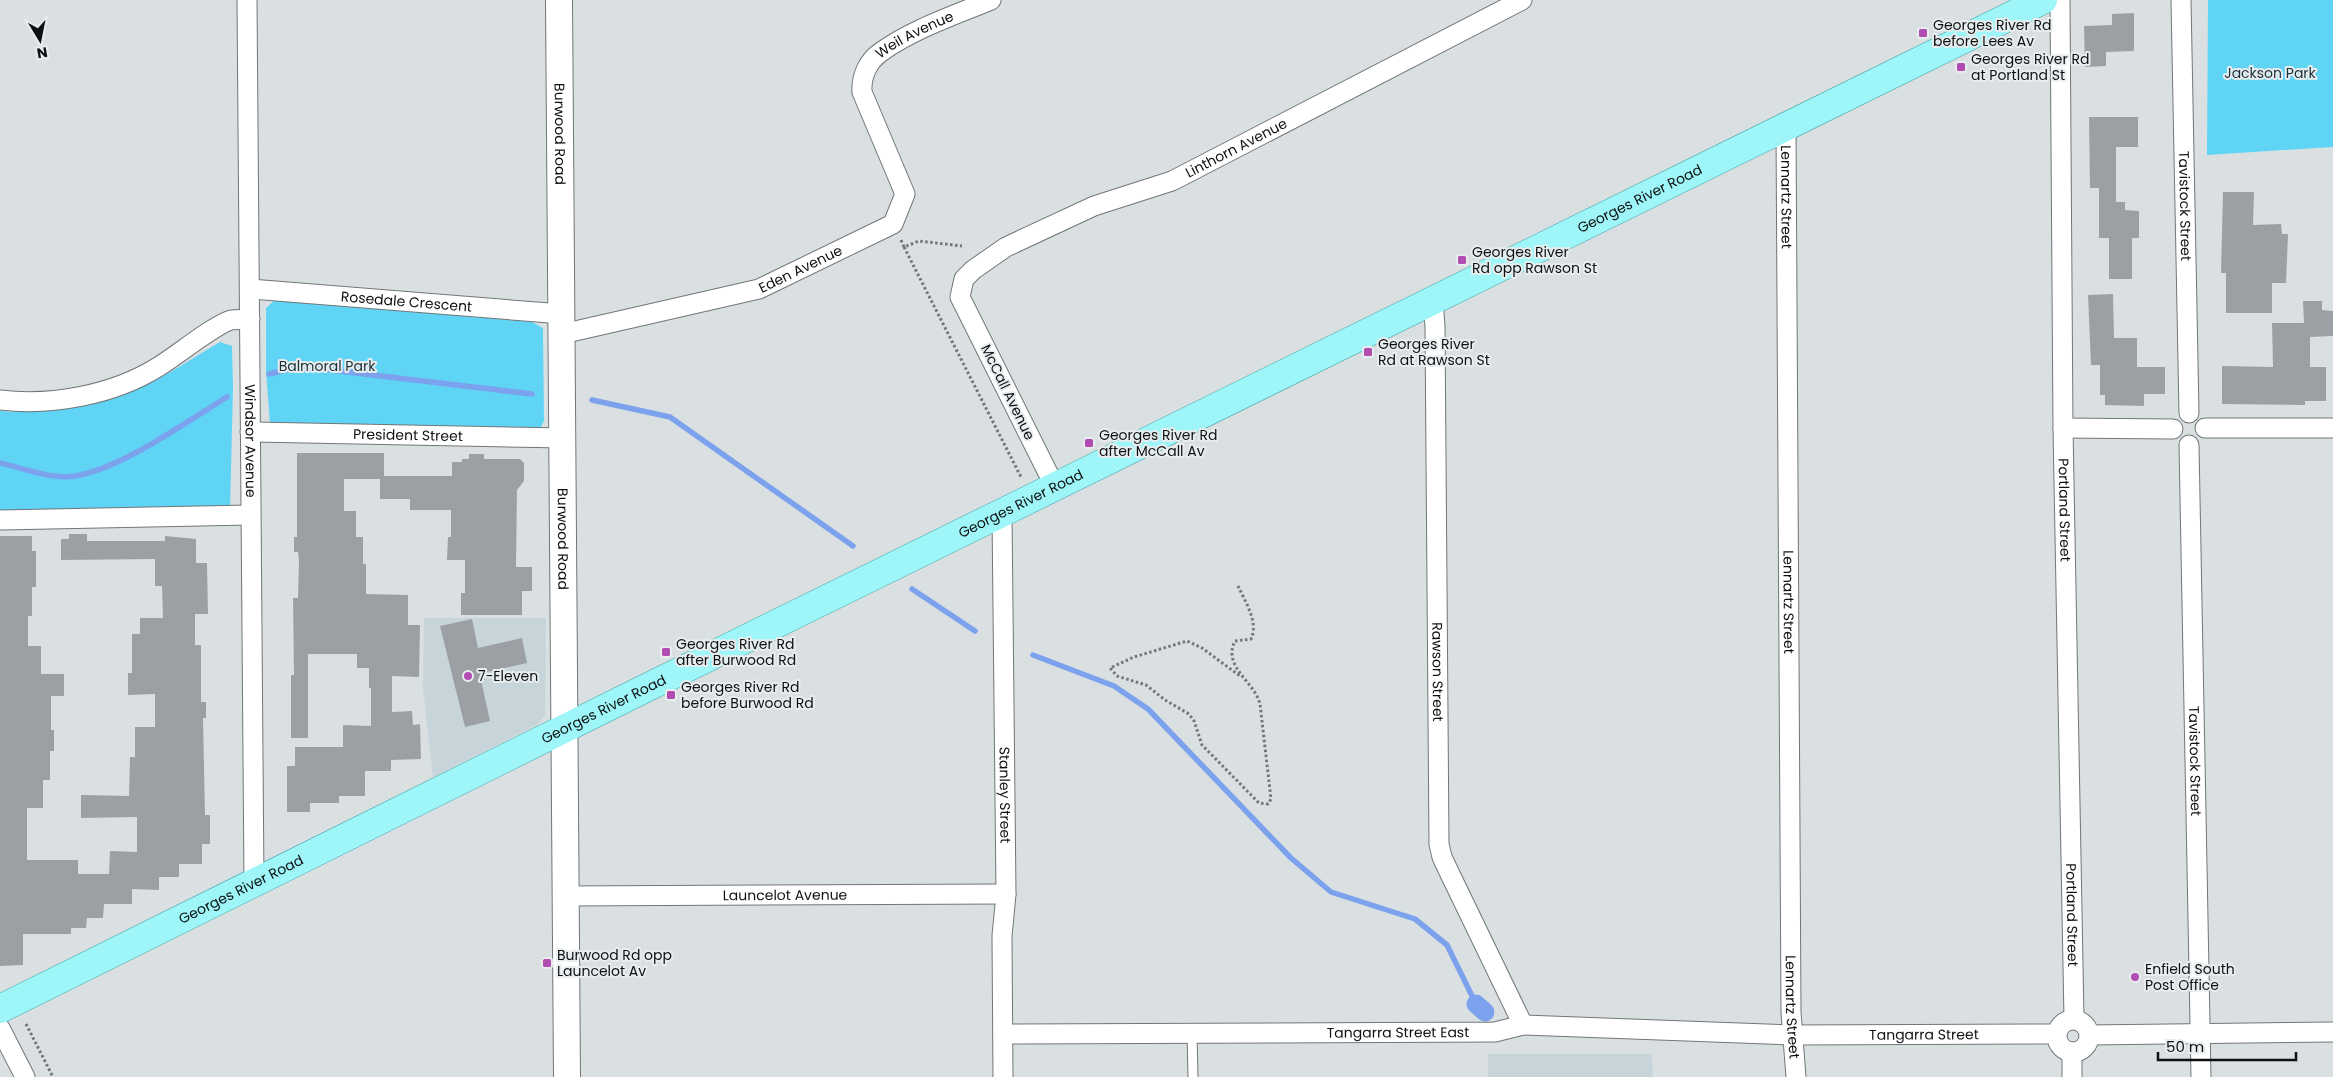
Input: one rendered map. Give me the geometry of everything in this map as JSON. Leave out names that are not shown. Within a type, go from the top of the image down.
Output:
[{"type":"main road","name":"Burwood Road","points":[[559,0],[564,438],[564,896],[567,1077]]},
{"type":"main road","name":"Georges River Road","points":[[0,1009],[2043,0]]},
{"type":"street","name":"Windsor Avenue","points":[[248,0],[251,289],[250,516],[254,883]]},
{"type":"street","name":"Weil Avenue","points":[[862,92],[863,76],[881,52],[926,28],[991,0]]},
{"type":"street","name":"Linthorn Avenue","points":[[960,297],[964,279],[973,270],[1021,239],[1094,206],[1172,181],[1522,0]]},
{"type":"street","name":"Portland Street","points":[[2060,0],[2063,428],[2074,1020]]},
{"type":"street","name":"Tavistock Street","points":[[2180,0],[2189,413]]},
{"type":"street","name":"Eden Avenue","points":[[562,324],[759,289],[893,224],[905,194],[862,92]]},
{"type":"street","name":"Lennartz Street","points":[[1786,126],[1790,1002],[1796,1077]]},
{"type":"street","name":"Rosedale Crescent","points":[[251,289],[562,324]]},
{"type":"street","name":"McCall Avenue","points":[[960,297],[1055,487]]},
{"type":"street","name":"Rawson Street","points":[[1433,301],[1435,326],[1440,844],[1442,857],[1523,1026]]},
{"type":"street","points":[[0,400],[40,402],[62,400],[106,390],[156,369],[231,320],[250,319]]},
{"type":"street","points":[[2189,413],[2198,416],[2205,428],[2203,438],[2190,445],[2176,439],[2173,429],[2176,420],[2189,413]]},
{"type":"street","points":[[2063,428],[2173,429]]},
{"type":"street","points":[[2205,428],[2333,428]]},
{"type":"street","name":"President Street","points":[[250,432],[564,438]]},
{"type":"street","name":"Tavistock Street","points":[[2190,445],[2201,1077]]},
{"type":"street","name":"Stanley Street","points":[[1002,514],[1006,894],[1002,936],[1003,1077]]},
{"type":"street","points":[[0,520],[250,516]]},
{"type":"street","name":"Launcelot Avenue","points":[[564,896],[1006,894]]},
{"type":"street","points":[[2074,1020],[2085,1024],[2089,1035],[2084,1047],[2072,1052],[2062,1048],[2057,1034],[2062,1023],[2074,1020]]},
{"type":"street","name":"Tangarra Street East","points":[[1003,1034],[1494,1032],[1523,1026],[1793,1035]]},
{"type":"street","points":[[0,1028],[26,1077]]},
{"type":"street","points":[[2089,1035],[2333,1032]]},
{"type":"street","name":"Tangarra Street","points":[[1793,1035],[2057,1034]]},
{"type":"street","points":[[2072,1052],[2072,1077]]},
{"type":"lane","points":[[1192,1033],[1193,1077]]},
{"type":"path","points":[[901,240],[1021,477]]},
{"type":"path","points":[[904,248],[919,241],[962,246]]},
{"type":"path","points":[[1238,586],[1253,625],[1251,639],[1235,640],[1233,643],[1233,657],[1240,676],[1258,695],[1271,799],[1268,804],[1259,803],[1208,752],[1200,740],[1194,721],[1189,714],[1165,700],[1146,685],[1117,676],[1110,668],[1134,657],[1187,641],[1202,648],[1240,676]]},
{"type":"path","points":[[26,1024],[53,1077]]},
{"type":"shaded area","points":[[424,618],[546,618],[545,716],[537,725],[433,777],[423,688]]},
{"type":"shaded area","points":[[1488,1054],[1652,1054],[1653,1077],[1488,1077]]},
{"type":"green space","name":"Jackson Park","points":[[2208,0],[2333,0],[2333,147],[2207,155]]},
{"type":"green space","name":"Balmoral Park","points":[[275,300],[532,322],[543,328],[544,421],[541,427],[536,430],[270,424],[266,371],[266,308]]},
{"type":"green space","points":[[220,342],[232,346],[233,388],[230,511],[0,514],[0,411],[36,412],[71,408],[105,400],[149,383]]},
{"type":"building","points":[[2134,13],[2134,51],[2106,52],[2106,66],[2085,67],[2084,26],[2112,25],[2112,14]]},
{"type":"building","points":[[2089,117],[2138,117],[2138,147],[2116,147],[2116,202],[2125,202],[2125,210],[2139,211],[2139,238],[2132,238],[2132,279],[2109,279],[2109,238],[2099,238],[2099,188],[2090,188]]},
{"type":"building","points":[[2223,192],[2254,192],[2253,225],[2281,224],[2282,234],[2288,234],[2286,283],[2272,283],[2272,313],[2226,313],[2226,273],[2221,273]]},
{"type":"building","points":[[2113,294],[2114,338],[2137,338],[2137,367],[2165,367],[2165,394],[2144,394],[2144,406],[2105,405],[2105,395],[2100,395],[2100,365],[2091,365],[2088,295]]},
{"type":"building","points":[[2303,301],[2322,301],[2322,310],[2333,311],[2333,336],[2310,337],[2310,367],[2326,367],[2326,401],[2305,401],[2305,405],[2222,404],[2222,366],[2273,367],[2272,323],[2304,323]]},
{"type":"building","points":[[297,453],[384,453],[384,476],[452,476],[452,462],[462,462],[462,459],[469,459],[469,454],[484,454],[484,459],[520,459],[524,463],[524,481],[517,490],[516,567],[532,567],[532,591],[522,591],[522,615],[461,615],[461,593],[465,593],[465,560],[447,560],[448,537],[451,537],[451,510],[410,510],[410,499],[380,499],[380,479],[344,479],[344,511],[356,511],[356,537],[363,537],[363,564],[366,564],[366,594],[408,595],[408,625],[420,625],[419,677],[392,676],[392,712],[412,711],[413,725],[420,724],[421,759],[391,760],[391,771],[365,771],[365,796],[339,796],[339,803],[310,803],[310,812],[287,812],[287,766],[295,766],[295,747],[343,747],[343,725],[371,726],[371,688],[369,688],[369,668],[357,668],[357,654],[308,654],[308,738],[291,738],[291,675],[294,675],[293,598],[298,598],[299,561],[298,552],[294,552],[294,537],[297,537]]},
{"type":"building","points":[[69,534],[87,534],[87,541],[165,541],[165,536],[196,539],[196,563],[207,563],[208,614],[195,614],[195,645],[201,645],[201,702],[206,702],[206,718],[203,718],[205,815],[210,815],[210,844],[202,844],[202,864],[179,864],[179,877],[159,877],[159,890],[132,889],[132,904],[104,904],[103,918],[87,918],[86,928],[71,928],[71,934],[23,934],[23,965],[0,966],[0,536],[32,536],[32,551],[36,551],[36,587],[32,587],[32,616],[28,616],[28,646],[41,646],[41,674],[64,674],[64,696],[51,696],[51,730],[54,730],[54,751],[50,751],[50,780],[43,780],[43,808],[27,808],[27,860],[78,860],[78,874],[109,874],[110,851],[137,852],[137,817],[81,818],[81,795],[129,796],[130,757],[135,757],[135,727],[155,727],[155,694],[128,695],[128,673],[132,673],[132,634],[140,634],[140,618],[163,618],[162,586],[155,586],[155,559],[61,560],[61,539],[69,539]]},
{"type":"building","name":"7-Eleven","points":[[472,619],[478,648],[522,638],[527,663],[483,673],[485,680],[481,680],[490,721],[465,727],[440,626]]},
{"type":"waterway","points":[[269,374],[289,369],[314,368],[532,394]]},
{"type":"waterway","points":[[0,463],[38,473],[66,477],[93,472],[132,455],[227,397]]},
{"type":"waterway","points":[[592,400],[670,417],[853,546]]},
{"type":"waterway","points":[[912,589],[975,631]]},
{"type":"waterway","points":[[1033,655],[1114,686],[1148,709],[1291,858],[1331,892],[1415,919],[1447,945],[1476,1004]]},
{"type":"waterway","points":[[1476,1004],[1485,1012]]},
{"type":"place","name":"Georges River Rd before Lees Av","points":[[1923,33]]},
{"type":"place","name":"Georges River Rd at Portland St","points":[[1961,67]]},
{"type":"place","name":"Georges River Rd opp Rawson St","points":[[1462,260]]},
{"type":"place","name":"Georges River Rd at Rawson St","points":[[1368,352]]},
{"type":"place","name":"Georges River Rd after McCall Av","points":[[1089,443]]},
{"type":"place","name":"Georges River Rd after Burwood Rd","points":[[666,652]]},
{"type":"place","name":"7-Eleven","points":[[468,676]]},
{"type":"place","name":"Georges River Rd before Burwood Rd","points":[[671,695]]},
{"type":"place","name":"Burwood Rd opp Launcelot Av","points":[[547,963]]},
{"type":"place","name":"Enfield South Post Office","points":[[2135,977]]}]
